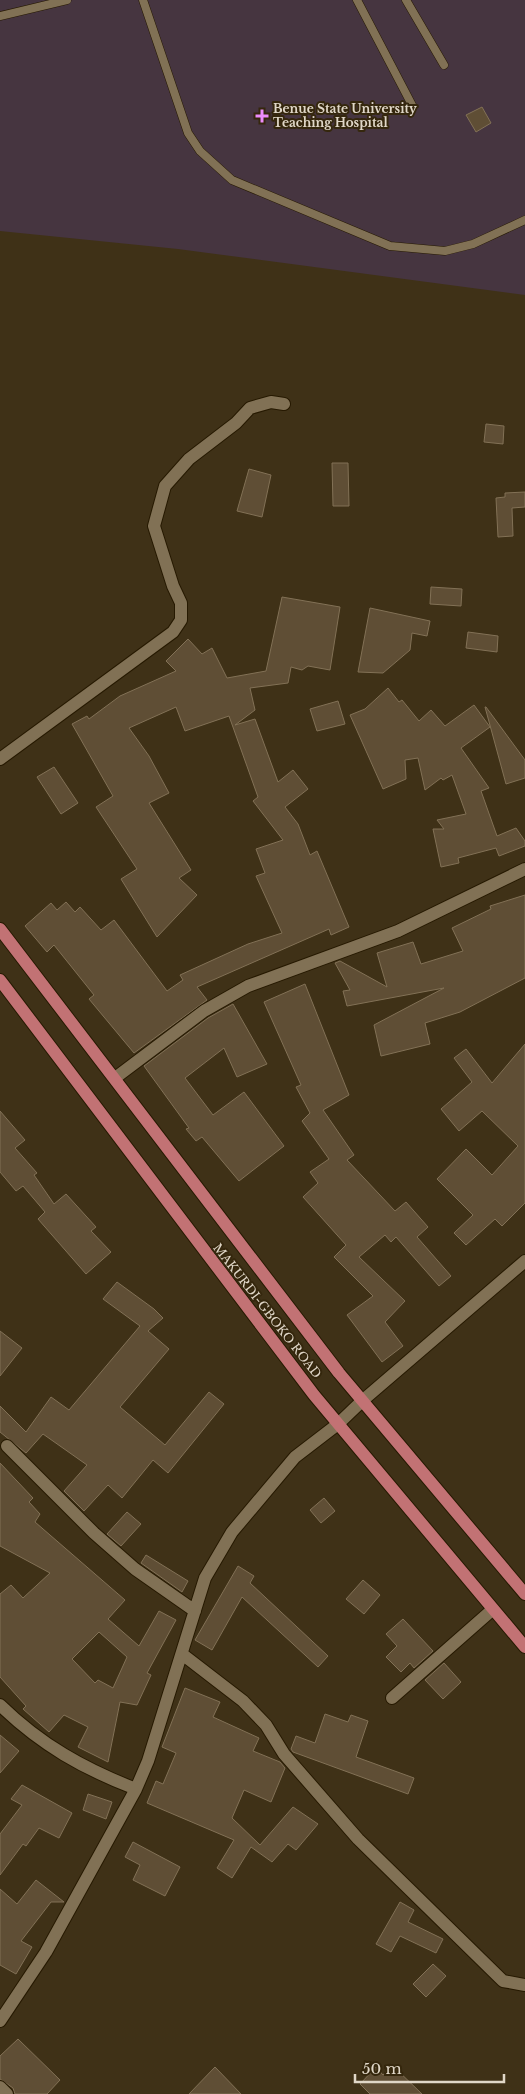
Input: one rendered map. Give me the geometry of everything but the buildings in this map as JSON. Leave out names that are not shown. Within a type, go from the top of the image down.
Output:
[{"type":"main road","points":[[0,929],[362,1400],[525,1594]]},
{"type":"main road","name":"MAKURDI-GBOKO ROAD","points":[[0,980],[174,1213],[338,1424],[492,1610],[525,1647]]},
{"type":"street","points":[[0,759],[173,632],[181,620],[181,603],[173,586],[154,526],[165,486],[189,459],[236,423],[250,408],[271,402],[284,404]]},
{"type":"street","points":[[115,1078],[204,1011],[248,986],[398,931],[525,869]]},
{"type":"street","points":[[0,2021],[46,1952],[136,1789],[148,1761],[205,1578],[232,1532],[295,1457],[338,1424],[362,1400],[525,1261]]},
{"type":"street","points":[[7,1446],[134,1569],[195,1611]]},
{"type":"street","points":[[392,1698],[492,1610]]},
{"type":"street","points":[[182,1654],[220,1681],[260,1719],[284,1754],[358,1840],[503,1981],[525,1985]]},
{"type":"street","points":[[0,1705],[57,1752],[94,1773],[136,1789]]},
{"type":"street","points":[[0,2087],[7,2094]]},
{"type":"lane","points":[[0,16],[67,0]]},
{"type":"lane","points":[[143,0],[188,133],[200,150],[232,180],[390,246],[445,251],[473,244],[525,220]]},
{"type":"lane","points":[[357,0],[412,105]]},
{"type":"lane","points":[[406,0],[444,64]]},
{"type":"shaded area","name":"Benue State University Teaching Hospital","points":[[0,0],[525,0],[525,295],[178,249],[0,231]]},
{"type":"place","name":"Benue State University Teaching Hospital","points":[[262,116]]}]
